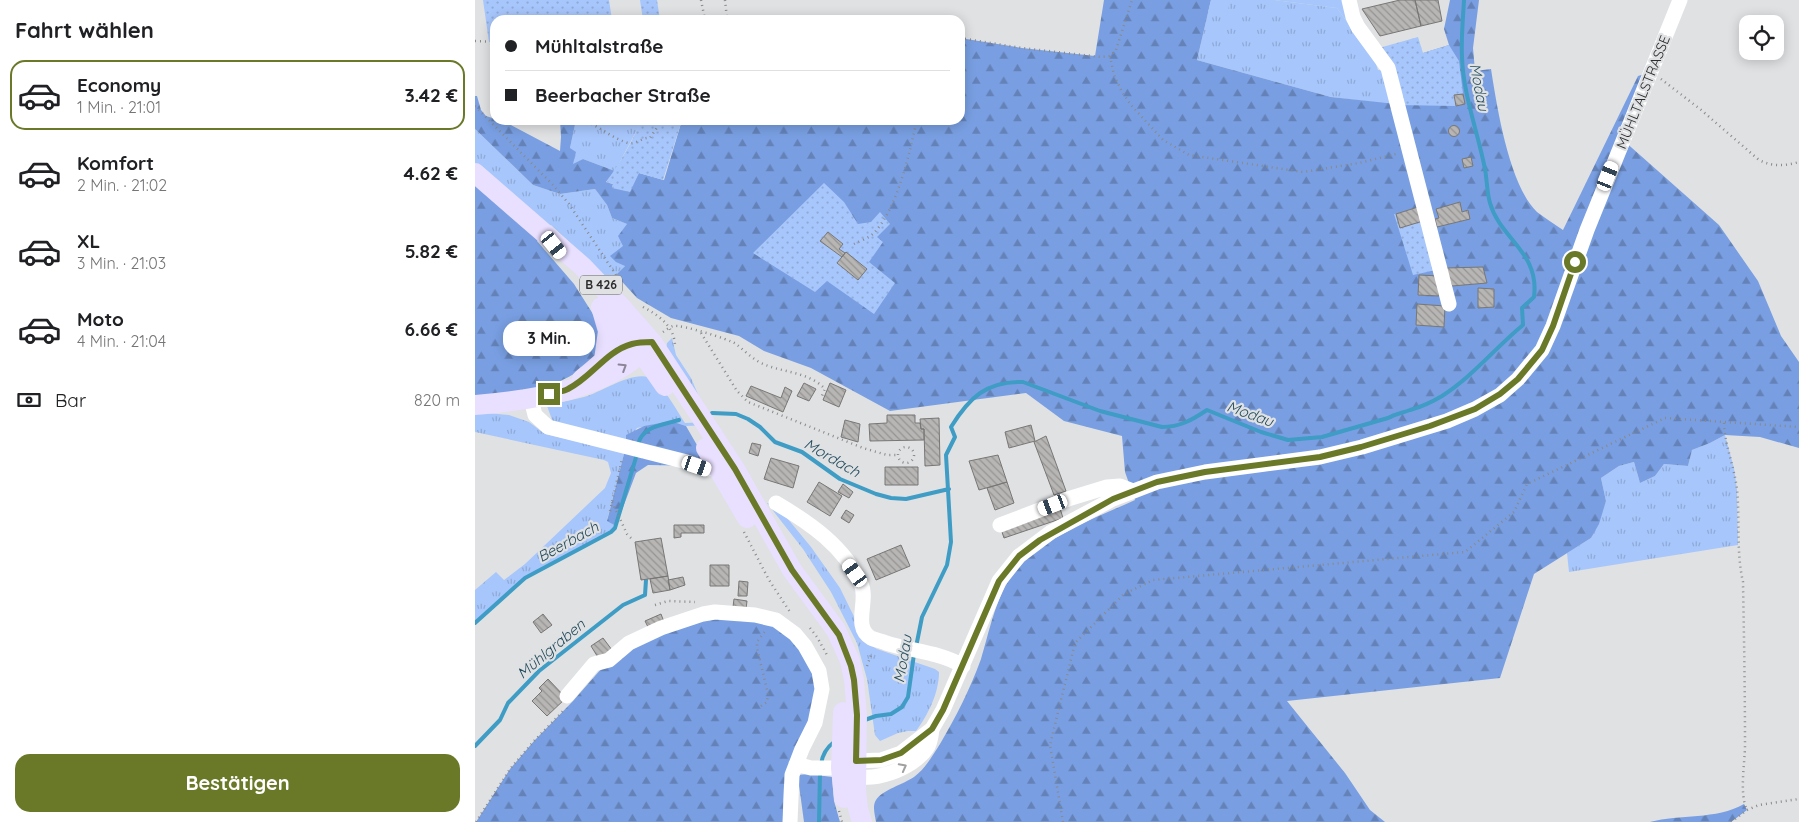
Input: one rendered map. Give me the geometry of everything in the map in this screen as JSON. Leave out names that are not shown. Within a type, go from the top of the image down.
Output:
[{"type":"main road","name":"B 426","points":[[475,173],[545,233],[625,310],[643,346],[674,398],[716,461],[789,587],[829,641],[834,652],[850,720]]},
{"type":"main road","name":"B 426","points":[[545,233],[597,298],[643,346]]},
{"type":"main road","points":[[597,298],[608,331],[604,360]]},
{"type":"main road","points":[[568,389],[622,348],[643,346]]},
{"type":"main road","points":[[475,405],[531,399],[568,389],[615,372],[643,346]]},
{"type":"main road","name":"B 426","points":[[716,461],[769,510],[792,570],[839,635],[853,673],[843,791],[850,822]]},
{"type":"main road","name":"B 426","points":[[847,761],[862,822]]},
{"type":"street","points":[[1349,0],[1358,27],[1388,68],[1449,304]]},
{"type":"street","name":"MÜHLTALSTRASSE","points":[[796,764],[811,768],[847,761],[883,775],[908,765],[926,750],[930,742],[932,729],[943,710],[957,663],[999,581],[1019,556],[1051,532],[1113,499],[1157,482],[1205,472],[1320,457],[1361,447],[1447,421],[1475,409],[1500,394],[1518,379],[1542,350],[1553,326],[1594,212],[1680,0]]},
{"type":"street","points":[[531,399],[535,415],[548,426],[687,462],[716,461]]},
{"type":"street","points":[[1000,525],[1071,498],[1107,487],[1120,486],[1133,491]]},
{"type":"street","points":[[769,510],[816,528],[850,566],[863,587],[861,624],[866,633],[874,639],[957,663]]},
{"type":"street","points":[[567,702],[594,664],[609,660],[629,643],[661,628],[712,610],[755,615],[776,620],[801,640],[813,658],[819,671],[822,690],[815,723],[796,764],[793,775],[790,822]]},
{"type":"path","points":[[701,0],[702,15]]},
{"type":"path","points":[[725,0],[727,15]]},
{"type":"path","points":[[965,39],[1021,48],[1101,57],[1110,56],[1116,50],[1132,0]]},
{"type":"path","points":[[475,41],[490,42]]},
{"type":"path","points":[[1110,56],[1114,75],[1131,105],[1163,140],[1189,155],[1303,172],[1402,152],[1406,141]]},
{"type":"path","points":[[1651,72],[1700,109],[1759,160],[1780,166],[1799,162]]},
{"type":"path","points":[[475,106],[490,121]]},
{"type":"path","points":[[494,125],[559,191],[624,287]]},
{"type":"path","points":[[593,125],[629,144],[634,144],[645,137],[651,138],[658,126]]},
{"type":"path","points":[[854,244],[875,232],[885,216],[898,188],[916,125]]},
{"type":"path","points":[[638,304],[661,319],[669,328]]},
{"type":"path","points":[[643,346],[669,328],[676,326],[701,332],[734,343],[753,358],[773,368],[812,379],[825,389],[821,398]]},
{"type":"path","points":[[701,332],[737,391],[748,402],[863,448],[887,455],[897,455]]},
{"type":"path","points":[[1063,822],[1050,745],[1075,643],[1124,594],[1153,580],[1465,552],[1514,512],[1527,484],[1665,418],[1724,423],[1727,421],[1799,428]]},
{"type":"path","points":[[1724,423],[1737,490],[1738,563],[1743,582],[1744,804],[1747,810]]},
{"type":"path","points":[[610,510],[626,446]]},
{"type":"path","points":[[902,447],[911,448],[914,452],[914,457],[907,463],[899,460],[897,455],[902,447]]},
{"type":"path","points":[[612,502],[620,520],[632,539]]},
{"type":"path","points":[[741,526],[779,598],[794,615]]},
{"type":"path","points":[[655,605],[668,601],[704,602],[712,610]]},
{"type":"path","points":[[761,706],[767,702],[768,694],[757,642],[776,620]]},
{"type":"path","points":[[804,623],[825,649],[827,658]]},
{"type":"path","points":[[866,668],[874,639]]},
{"type":"path","points":[[476,822],[510,769],[567,702]]},
{"type":"path","points":[[1731,822],[1747,810],[1759,805],[1799,799]]},
{"type":"green space","points":[[483,0],[609,0],[611,15],[490,15],[489,42]]},
{"type":"green space","points":[[640,0],[657,0],[659,15],[642,15]]},
{"type":"green space","points":[[1104,0],[1211,0],[1197,60],[1331,97],[1396,104],[1423,53],[1449,45],[1444,29],[1450,0],[1479,0],[1473,48],[1475,71],[1491,69],[1506,145],[1519,184],[1527,200],[1537,212],[1563,230],[1638,76],[1651,72],[1623,140],[1719,225],[1758,281],[1781,336],[1799,362],[1799,448],[1760,437],[1725,435],[1692,450],[1688,466],[1664,464],[1655,476],[1640,483],[1634,462],[1619,466],[1601,478],[1606,501],[1599,524],[1591,538],[1534,574],[1500,678],[1287,701],[1345,773],[1370,810],[1385,822],[876,822],[874,808],[879,796],[893,787],[910,780],[922,770],[952,724],[977,670],[997,606],[1011,577],[1035,552],[1067,531],[1135,500],[1125,472],[1122,436],[1064,421],[1026,393],[890,411],[811,368],[764,351],[739,336],[671,318],[637,298],[616,275],[625,266],[616,262],[610,256],[623,246],[618,236],[627,224],[612,218],[607,205],[595,189],[560,194],[533,185],[475,129],[475,96],[477,96],[481,110],[486,116],[490,117],[490,125],[511,125],[560,151],[560,125],[575,125],[570,148],[576,152],[573,164],[583,159],[615,171],[606,182],[613,184],[612,188],[639,173],[664,180],[680,125],[965,125],[965,39],[1022,48],[1095,56]]},
{"type":"green space","points":[[1211,0],[1274,0],[1337,8],[1375,61],[1378,70],[1388,69],[1397,105],[1331,97],[1197,60]]},
{"type":"green space","points":[[1211,0],[1230,0],[1227,16],[1208,12]]},
{"type":"green space","points":[[1274,0],[1349,0],[1350,26],[1337,8]]},
{"type":"green space","points":[[1418,37],[1423,53],[1449,45],[1459,61],[1463,94],[1455,95],[1456,106],[1397,105],[1379,48]]},
{"type":"green space","points":[[575,125],[639,125],[615,171],[583,159],[573,165],[570,148]]},
{"type":"green space","points":[[680,125],[663,180],[639,173],[630,192],[612,188],[613,184],[606,182],[631,143],[638,126]]},
{"type":"green space","points":[[475,129],[533,185],[560,194],[595,189],[607,205],[612,218],[627,224],[623,246],[625,266],[617,275],[622,289],[617,294],[551,225],[545,233],[475,173]]},
{"type":"green space","points":[[475,173],[545,233],[537,241],[574,284],[598,322],[598,353],[580,370],[553,384],[515,394],[475,399]]},
{"type":"green space","points":[[824,183],[844,202],[858,224],[871,222],[880,212],[890,224],[877,237],[883,242],[869,262],[895,283],[874,314],[827,281],[815,292],[753,253]]},
{"type":"green space","points":[[1394,214],[1396,214],[1400,228],[1423,221],[1441,269],[1413,275]]},
{"type":"green space","points":[[672,338],[676,355],[691,378],[711,425],[686,426],[671,421],[637,428],[626,446],[607,520],[616,526],[613,530],[525,578],[475,622],[475,590],[496,572],[504,580],[525,564],[605,488],[611,473],[608,462],[604,460],[475,432],[475,412],[509,415],[529,422],[545,434],[615,450],[553,422],[547,406],[584,397],[637,376],[646,376],[657,382],[685,423],[709,422],[666,350],[667,343]]},
{"type":"green space","points":[[671,421],[686,426],[701,452],[704,466],[648,465],[636,473],[616,526],[607,521],[626,446],[626,435],[644,426]]},
{"type":"green space","points":[[1725,435],[1734,468],[1737,490],[1738,545],[1569,572],[1567,553],[1591,538],[1606,501],[1601,478],[1619,466],[1634,462],[1640,483],[1655,476],[1664,464],[1688,466],[1692,450]]},
{"type":"green space","points":[[767,503],[778,507],[811,547],[840,588],[867,643],[877,649],[939,672],[939,680],[932,703],[916,731],[898,733],[880,741],[875,735],[867,679],[857,643],[831,592],[803,549]]},
{"type":"green space","points":[[703,614],[776,620],[819,671],[798,775],[809,774],[832,777],[834,801],[840,822],[804,822],[799,785],[784,784],[783,822],[476,822],[510,769],[609,660]]},
{"type":"green space","points":[[1744,804],[1747,810],[1731,822],[1650,822],[1710,815]]},
{"type":"building","points":[[1400,0],[1415,0],[1421,26],[1380,36],[1362,9]]},
{"type":"building","points":[[1415,0],[1438,0],[1442,21],[1421,26]]},
{"type":"building","points":[[1463,94],[1465,104],[1456,106],[1454,95]]},
{"type":"building","points":[[1452,126],[1456,126],[1459,131],[1458,135],[1452,136],[1449,133],[1449,129]]},
{"type":"building","points":[[1471,157],[1473,166],[1464,168],[1462,159]]},
{"type":"building","points":[[1460,202],[1462,212],[1468,210],[1470,219],[1437,227],[1435,219],[1439,218],[1436,209]]},
{"type":"building","points":[[1418,207],[1423,221],[1400,228],[1396,214]]},
{"type":"building","points":[[828,232],[843,244],[839,249],[845,253],[842,257],[820,241]]},
{"type":"building","points":[[846,252],[867,269],[858,280],[837,263]]},
{"type":"building","points":[[1483,267],[1487,283],[1452,286],[1445,268]]},
{"type":"building","points":[[1419,275],[1440,276],[1439,296],[1418,295]]},
{"type":"building","points":[[1478,288],[1494,289],[1494,307],[1478,308]]},
{"type":"building","points":[[1417,304],[1445,306],[1444,327],[1416,325]]},
{"type":"building","points":[[804,383],[816,389],[809,401],[797,396]]},
{"type":"building","points":[[830,383],[846,390],[839,407],[823,400]]},
{"type":"building","points":[[751,386],[781,398],[785,387],[792,391],[783,412],[746,396]]},
{"type":"building","points":[[887,415],[915,415],[915,423],[920,423],[921,429],[924,429],[924,440],[870,441],[869,424],[887,423]]},
{"type":"building","points":[[939,418],[940,465],[925,466],[924,429],[921,429],[920,419]]},
{"type":"building","points":[[845,420],[860,424],[858,442],[841,437]]},
{"type":"building","points":[[1031,425],[1035,441],[1009,448],[1005,432]]},
{"type":"building","points":[[1046,436],[1066,491],[1054,495],[1034,442]]},
{"type":"building","points":[[752,443],[761,445],[758,456],[749,453]]},
{"type":"building","points":[[998,455],[1007,482],[979,490],[969,461]]},
{"type":"building","points":[[771,458],[799,466],[793,488],[764,479]]},
{"type":"building","points":[[885,467],[918,467],[918,485],[885,485]]},
{"type":"building","points":[[819,482],[842,496],[830,516],[807,502]]},
{"type":"building","points":[[1007,482],[1014,503],[995,510],[987,488]]},
{"type":"building","points":[[843,484],[853,492],[849,498],[838,492]]},
{"type":"building","points":[[1059,505],[1063,518],[1004,538],[1000,526]]},
{"type":"building","points":[[846,510],[854,515],[849,523],[841,518]]},
{"type":"building","points":[[674,525],[704,525],[704,533],[681,533],[681,537],[674,538]]},
{"type":"building","points":[[661,538],[668,576],[641,580],[635,542]]},
{"type":"building","points":[[901,545],[910,566],[876,580],[867,559]]},
{"type":"building","points":[[710,565],[729,565],[729,586],[710,586]]},
{"type":"building","points":[[668,576],[670,590],[653,593],[650,579]]},
{"type":"building","points":[[683,577],[685,585],[670,590],[668,580]]},
{"type":"building","points":[[739,581],[748,582],[747,596],[738,596]]},
{"type":"building","points":[[734,599],[747,601],[746,609],[733,607]]},
{"type":"building","points":[[543,614],[552,625],[541,633],[533,622]]},
{"type":"building","points":[[661,614],[664,622],[649,629],[645,621]]},
{"type":"building","points":[[603,638],[612,650],[599,659],[591,646]]},
{"type":"building","points":[[548,679],[566,698],[547,716],[532,701],[542,691],[539,688]]},
{"type":"waterway","name":"Modau","points":[[916,647],[922,617],[947,565],[951,542],[946,455],[955,437],[951,427],[972,400],[989,388],[1010,382],[1023,382],[1100,411],[1162,427],[1175,426],[1186,422],[1207,410],[1261,432],[1288,440],[1322,437],[1388,418],[1438,398],[1464,380],[1523,325],[1522,308],[1534,297],[1534,282],[1531,268],[1495,216],[1489,199],[1485,169],[1463,71],[1464,0]]},
{"type":"waterway","name":"Mordach","points":[[712,413],[736,414],[748,419],[760,427],[775,442],[802,452],[840,479],[876,494],[906,499],[949,489]]},
{"type":"waterway","name":"Mordach","points":[[638,444],[644,433],[654,427],[679,420]]},
{"type":"waterway","name":"Beerbach","points":[[475,623],[525,578],[611,532],[615,528],[637,454]]},
{"type":"waterway","name":"Mühlgraben","points":[[475,746],[500,720],[508,703],[539,671],[623,605],[645,595],[646,580]]},
{"type":"waterway","name":"Modau","points":[[862,721],[876,716],[891,714],[902,707],[908,697],[914,654]]},
{"type":"waterway","name":"Modau","points":[[821,765],[825,752],[834,742]]},
{"type":"waterway","name":"Modau","points":[[819,822],[820,772]]},
{"type":"route","points":[[549,394],[568,389],[588,375],[607,357],[622,348],[634,343],[652,342],[735,469],[792,570],[836,630],[843,643],[854,680],[857,715],[856,761],[881,760],[901,753],[932,729],[963,666],[999,581],[1019,556],[1051,532],[1113,499],[1157,482],[1205,472],[1320,457],[1361,447],[1447,421],[1475,409],[1500,394],[1518,379],[1542,350],[1553,326],[1575,262]]}]
